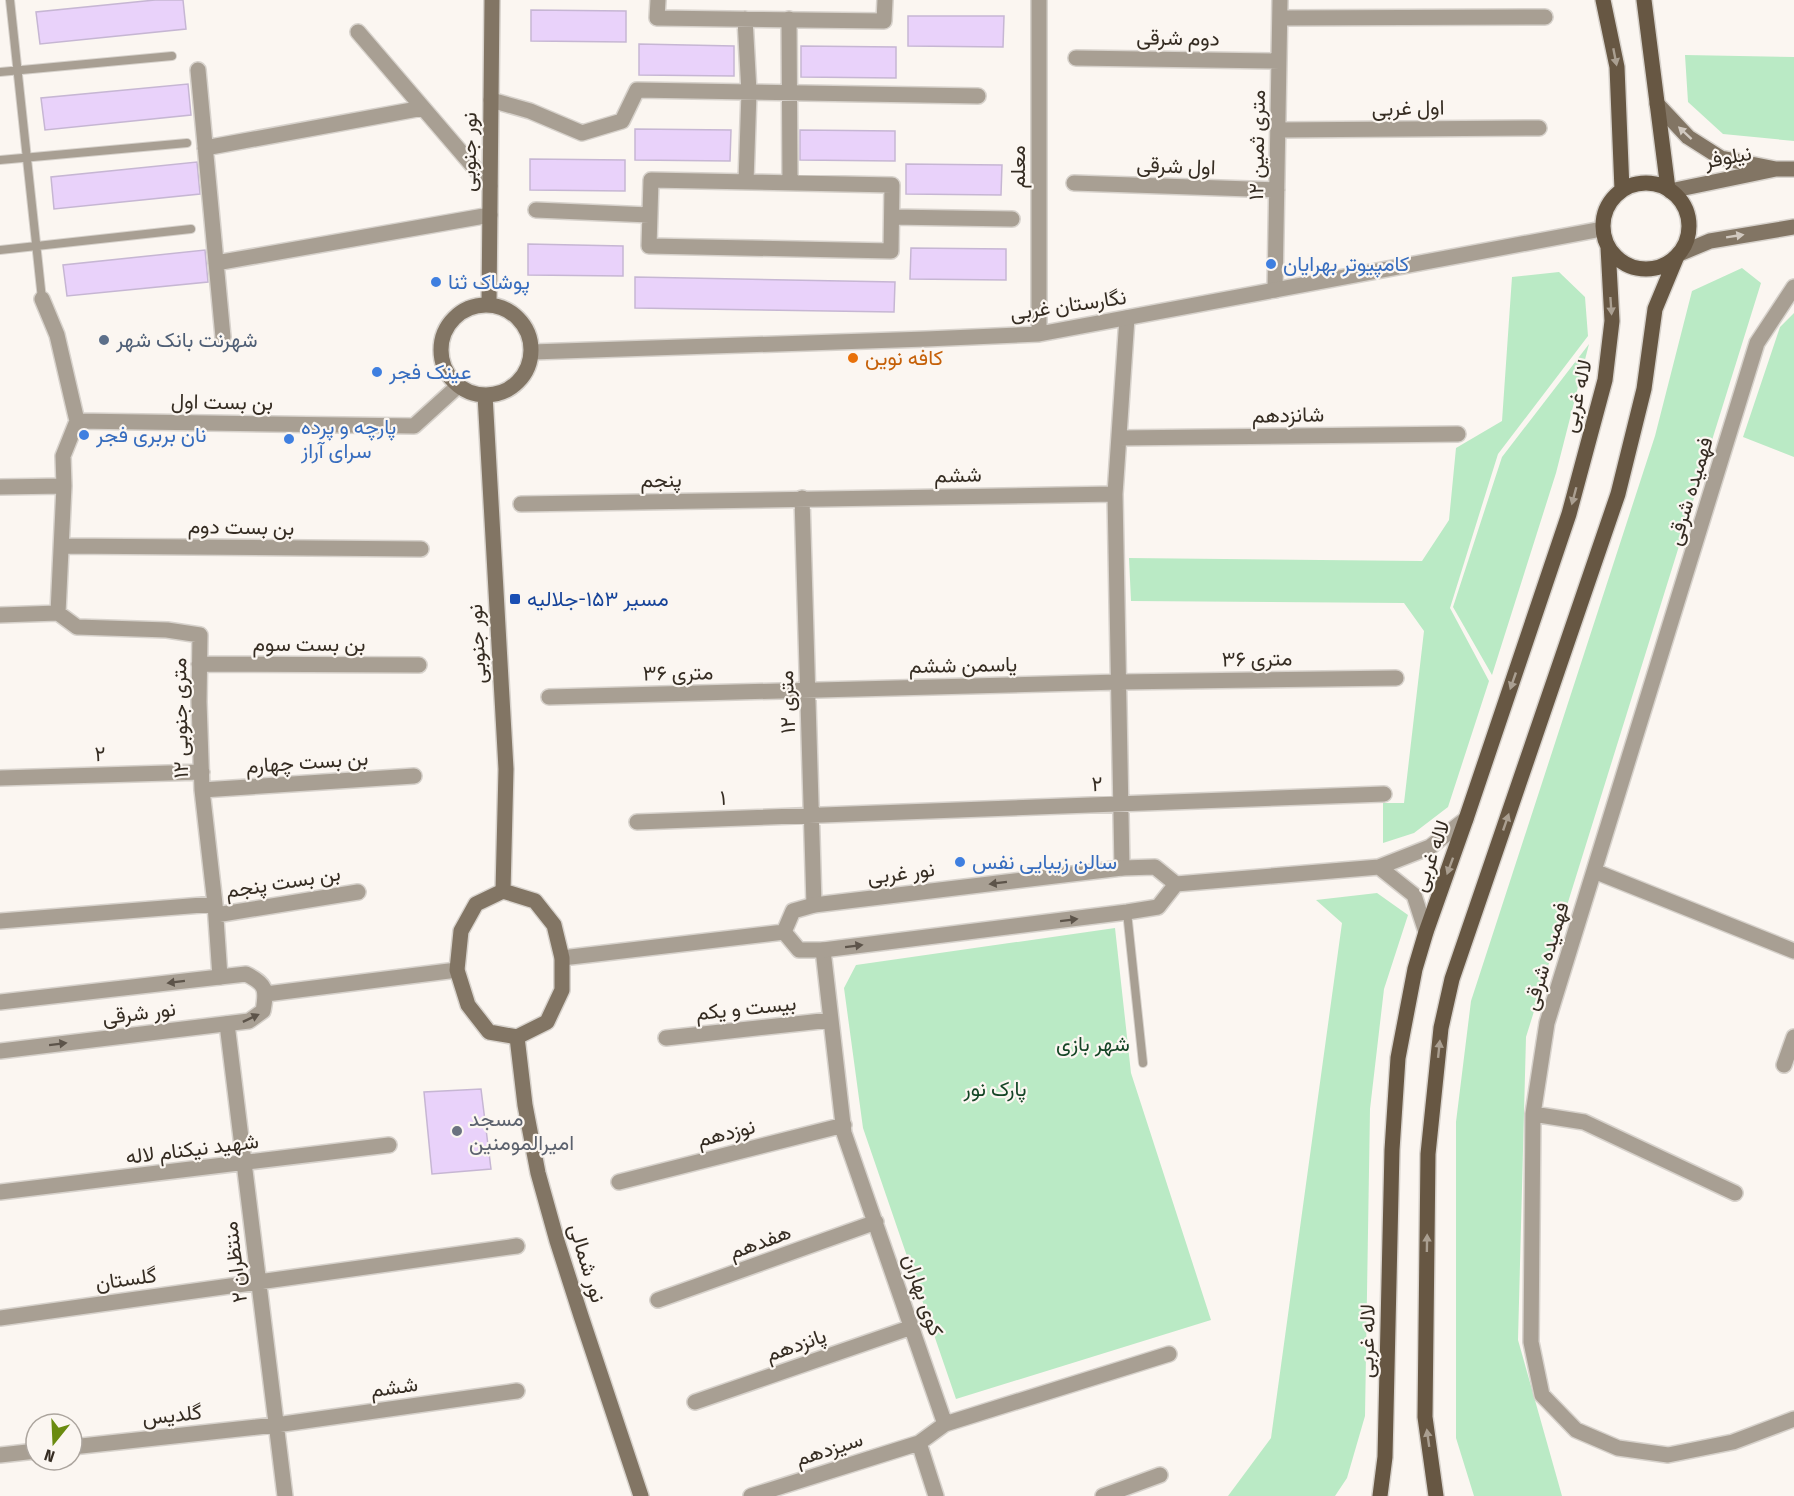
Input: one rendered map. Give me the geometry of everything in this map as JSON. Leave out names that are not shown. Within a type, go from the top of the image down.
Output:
[{"type":"main road","name":"نور جنوبی","points":[[489,304],[492,0]]},
{"type":"main road","points":[[1603,0],[1617,67],[1622,190]]},
{"type":"main road","points":[[1644,0],[1669,190]]},
{"type":"main road","points":[[1658,104],[1688,137],[1721,158],[1776,169]]},
{"type":"main road","name":"نیلوفر","points":[[1669,190],[1776,169],[1794,169]]},
{"type":"main road","points":[[1436,1496],[1425,1417],[1427,1178],[1441,1028],[1452,979],[1618,494],[1644,389],[1655,309],[1678,255],[1686,242],[1689,227],[1687,212],[1680,199],[1657,184],[1633,185],[1622,190],[1613,198],[1603,218],[1602,229],[1608,247],[1628,266],[1641,269],[1655,268],[1668,263],[1678,255],[1710,241],[1794,227]]},
{"type":"main road","name":"لاله غربی","points":[[1380,1496],[1385,1457],[1392,1150],[1398,1058],[1415,969],[1426,932],[1569,514],[1605,380],[1612,321],[1608,247]]},
{"type":"main road","points":[[489,304],[503,307],[515,314],[525,325],[531,338],[532,352],[529,366],[522,378],[512,387],[499,393],[485,395],[471,393],[458,386],[442,363],[441,349],[443,334],[450,322],[461,312],[474,306],[489,304]]},
{"type":"main road","name":"نور جنوبی","points":[[485,395],[506,769],[503,891]]},
{"type":"main road","points":[[503,891],[534,901],[554,925],[562,958],[562,990],[547,1022],[516,1037],[489,1032],[468,1005],[458,970],[461,932],[476,904],[503,891]]},
{"type":"main road","name":"نور شمالی","points":[[516,1037],[525,1105],[538,1173],[584,1326],[641,1496]]},
{"type":"main road","points":[[1368,1496],[1385,1457]]},
{"type":"street","points":[[658,0],[657,18],[885,21],[885,0]]},
{"type":"street","name":"معلم","points":[[1039,0],[1040,334]]},
{"type":"street","name":"۱۲ متری ثمین","points":[[1275,290],[1280,0]]},
{"type":"street","points":[[1280,18],[1545,17]]},
{"type":"street","points":[[745,19],[749,92],[746,182]]},
{"type":"street","points":[[789,20],[790,183]]},
{"type":"street","points":[[358,32],[490,186]]},
{"type":"street","name":"دوم شرقی","points":[[1076,58],[1279,61]]},
{"type":"street","points":[[198,70],[223,337]]},
{"type":"street","points":[[491,100],[530,111],[582,133],[622,121],[637,90],[978,96]]},
{"type":"street","points":[[206,148],[423,108]]},
{"type":"street","name":"اول غربی","points":[[1278,130],[1539,128]]},
{"type":"street","points":[[651,180],[790,183],[892,185],[891,251],[649,246],[651,180]]},
{"type":"street","name":"اول شرقی","points":[[1074,183],[1277,190]]},
{"type":"street","points":[[536,210],[649,215]]},
{"type":"street","points":[[216,263],[490,215]]},
{"type":"street","points":[[892,217],[1012,219]]},
{"type":"street","name":"نگارستان غربی","points":[[532,352],[1040,334],[1602,229]]},
{"type":"street","name":"فهمیده شرقی","points":[[1794,287],[1757,343],[1547,1023],[1533,1114],[1531,1342],[1542,1395],[1576,1430],[1618,1448],[1668,1455],[1734,1442],[1794,1419]]},
{"type":"street","points":[[0,615],[58,613],[64,486],[63,456],[77,421],[57,335],[42,299]]},
{"type":"street","points":[[1122,868],[1115,494],[1127,318]]},
{"type":"street","name":"بن بست اول","points":[[77,421],[414,426],[458,386]]},
{"type":"street","name":"شانزدهم","points":[[1119,438],[1458,434]]},
{"type":"street","points":[[0,486],[64,486]]},
{"type":"street","name":"ششم","points":[[802,498],[1115,494]]},
{"type":"street","name":"پنجم","points":[[521,504],[802,498]]},
{"type":"street","name":"۱۲ متری","points":[[802,498],[814,905]]},
{"type":"street","name":"بن بست دوم","points":[[62,546],[421,549]]},
{"type":"street","name":"۱۲ متری جنوبی","points":[[58,613],[77,627],[167,630],[200,635],[199,702],[202,790],[220,977]]},
{"type":"street","name":"بن بست سوم","points":[[200,664],[419,665]]},
{"type":"street","name":"۳۶ متری","points":[[1119,682],[1396,678]]},
{"type":"street","name":"یاسمن ششم","points":[[808,690],[1119,682]]},
{"type":"street","name":"۳۶ متری","points":[[549,697],[808,690]]},
{"type":"street","name":"۲","points":[[0,778],[202,772]]},
{"type":"street","name":"بن بست چهارم","points":[[202,790],[414,776]]},
{"type":"street","name":"۲","points":[[811,816],[1384,794]]},
{"type":"street","name":"۱","points":[[637,822],[811,816]]},
{"type":"street","points":[[562,958],[784,932],[798,950],[823,950],[1127,912],[1158,907],[1176,884],[1379,867],[1430,848],[1466,819]]},
{"type":"street","name":"نور غربی","points":[[784,932],[793,911],[814,905],[1122,868],[1155,867],[1176,884]]},
{"type":"street","points":[[1379,867],[1414,895],[1426,932]]},
{"type":"street","points":[[1594,871],[1794,951]]},
{"type":"street","name":"بن بست پنجم","points":[[0,921],[215,909],[358,892]]},
{"type":"street","name":"کوی بهاران","points":[[823,950],[844,1132],[945,1424]]},
{"type":"street","points":[[266,994],[458,970]]},
{"type":"street","name":"نور شرقی","points":[[0,1002],[246,974],[260,981],[266,994],[263,1011],[249,1021],[0,1051]]},
{"type":"street","name":"بیست و یکم","points":[[666,1038],[831,1020]]},
{"type":"street","name":"منتظران ۲","points":[[227,1024],[285,1496]]},
{"type":"street","points":[[1784,1065],[1794,1037]]},
{"type":"street","points":[[1533,1114],[1584,1122],[1735,1193]]},
{"type":"street","name":"نوزدهم","points":[[619,1182],[844,1125]]},
{"type":"street","name":"شهید نیکنام لاله","points":[[0,1192],[389,1145]]},
{"type":"street","name":"هفدهم","points":[[658,1300],[876,1222]]},
{"type":"street","name":"گلستان","points":[[0,1318],[517,1246]]},
{"type":"street","name":"پانزدهم","points":[[695,1402],[912,1327]]},
{"type":"street","points":[[945,1424],[1169,1354]]},
{"type":"street","name":"ششم","points":[[276,1425],[517,1391]]},
{"type":"street","name":"سیزدهم","points":[[751,1496],[919,1443],[945,1424]]},
{"type":"street","name":"گلدیس","points":[[84,1446],[276,1425]]},
{"type":"street","points":[[919,1443],[936,1496]]},
{"type":"street","points":[[0,1455],[24,1452]]},
{"type":"street","points":[[1103,1496],[1160,1475]]},
{"type":"lane","points":[[10,0],[42,299]]},
{"type":"lane","points":[[0,72],[172,56]]},
{"type":"lane","points":[[0,160],[187,143]]},
{"type":"lane","points":[[0,250],[191,229]]},
{"type":"lane","points":[[1127,912],[1143,1063]]},
{"type":"green space","points":[[1685,55],[1794,57],[1794,141],[1723,134],[1688,102]]},
{"type":"green space","points":[[1742,268],[1761,283],[1526,1037],[1518,1340],[1562,1496],[1474,1496],[1456,1438],[1456,1122],[1471,1001],[1655,436],[1692,291]]},
{"type":"green space","points":[[1559,272],[1585,297],[1588,336],[1498,454],[1450,608],[1489,681],[1448,807],[1414,833],[1383,843],[1383,803],[1404,803],[1424,631],[1404,603],[1131,601],[1129,558],[1422,561],[1449,520],[1456,448],[1502,421],[1512,277]]},
{"type":"green space","points":[[1794,313],[1794,457],[1743,437],[1780,327]]},
{"type":"green space","points":[[1589,344],[1556,473],[1492,675],[1453,607],[1502,457]]},
{"type":"green space","points":[[1377,893],[1408,915],[1384,989],[1370,1109],[1365,1416],[1347,1478],[1335,1496],[1228,1496],[1271,1438],[1342,923],[1316,900]]},
{"type":"green space","name":"پارک نور","points":[[1115,928],[1131,1073],[1211,1320],[956,1399],[863,1128],[844,988],[856,965]]},
{"type":"building","points":[[155,0],[183,0],[186,29],[40,44],[36,12]]},
{"type":"building","points":[[531,10],[626,11],[626,42],[531,41]]},
{"type":"building","points":[[908,16],[1004,16],[1003,47],[908,46]]},
{"type":"building","points":[[639,44],[734,46],[734,76],[639,75]]},
{"type":"building","points":[[801,46],[896,47],[896,78],[801,77]]},
{"type":"building","points":[[188,84],[191,115],[45,130],[41,98]]},
{"type":"building","points":[[635,129],[731,130],[730,161],[635,160]]},
{"type":"building","points":[[800,130],[895,131],[895,161],[800,160]]},
{"type":"building","points":[[530,159],[625,160],[625,191],[530,190]]},
{"type":"building","points":[[197,162],[200,194],[54,209],[51,177]]},
{"type":"building","points":[[906,164],[1002,165],[1001,195],[906,194]]},
{"type":"building","points":[[528,244],[623,246],[623,276],[528,275]]},
{"type":"building","points":[[911,248],[1006,249],[1006,280],[910,279]]},
{"type":"building","points":[[205,250],[208,282],[67,296],[63,265]]},
{"type":"building","points":[[635,277],[895,282],[894,312],[635,308]]},
{"type":"building","name":"مسجد امیرالمومنین","points":[[481,1089],[491,1169],[432,1174],[424,1092]]},
{"type":"place","name":"کامپیوتر بهرایان","points":[[1271,264]]},
{"type":"place","name":"پوشاک ثنا","points":[[436,282]]},
{"type":"place","name":"شهرنت بانک شهر","points":[[104,340]]},
{"type":"place","name":"کافه نوین","points":[[853,358]]},
{"type":"place","name":"عینک فجر","points":[[377,372]]},
{"type":"place","name":"نان بربری فجر","points":[[84,435]]},
{"type":"place","name":"پارچه و پرده سرای آراز","points":[[289,439]]},
{"type":"place","name":"مسیر ۱۵۳-جلالیه","points":[[515,599]]},
{"type":"place","name":"سالن زیبایی نفس","points":[[960,862]]},
{"type":"place","name":"مسجد امیرالمومنین","points":[[457,1131]]},
{"type":"park label","name":"شهر بازی","points":[[1093,1044]]}]
